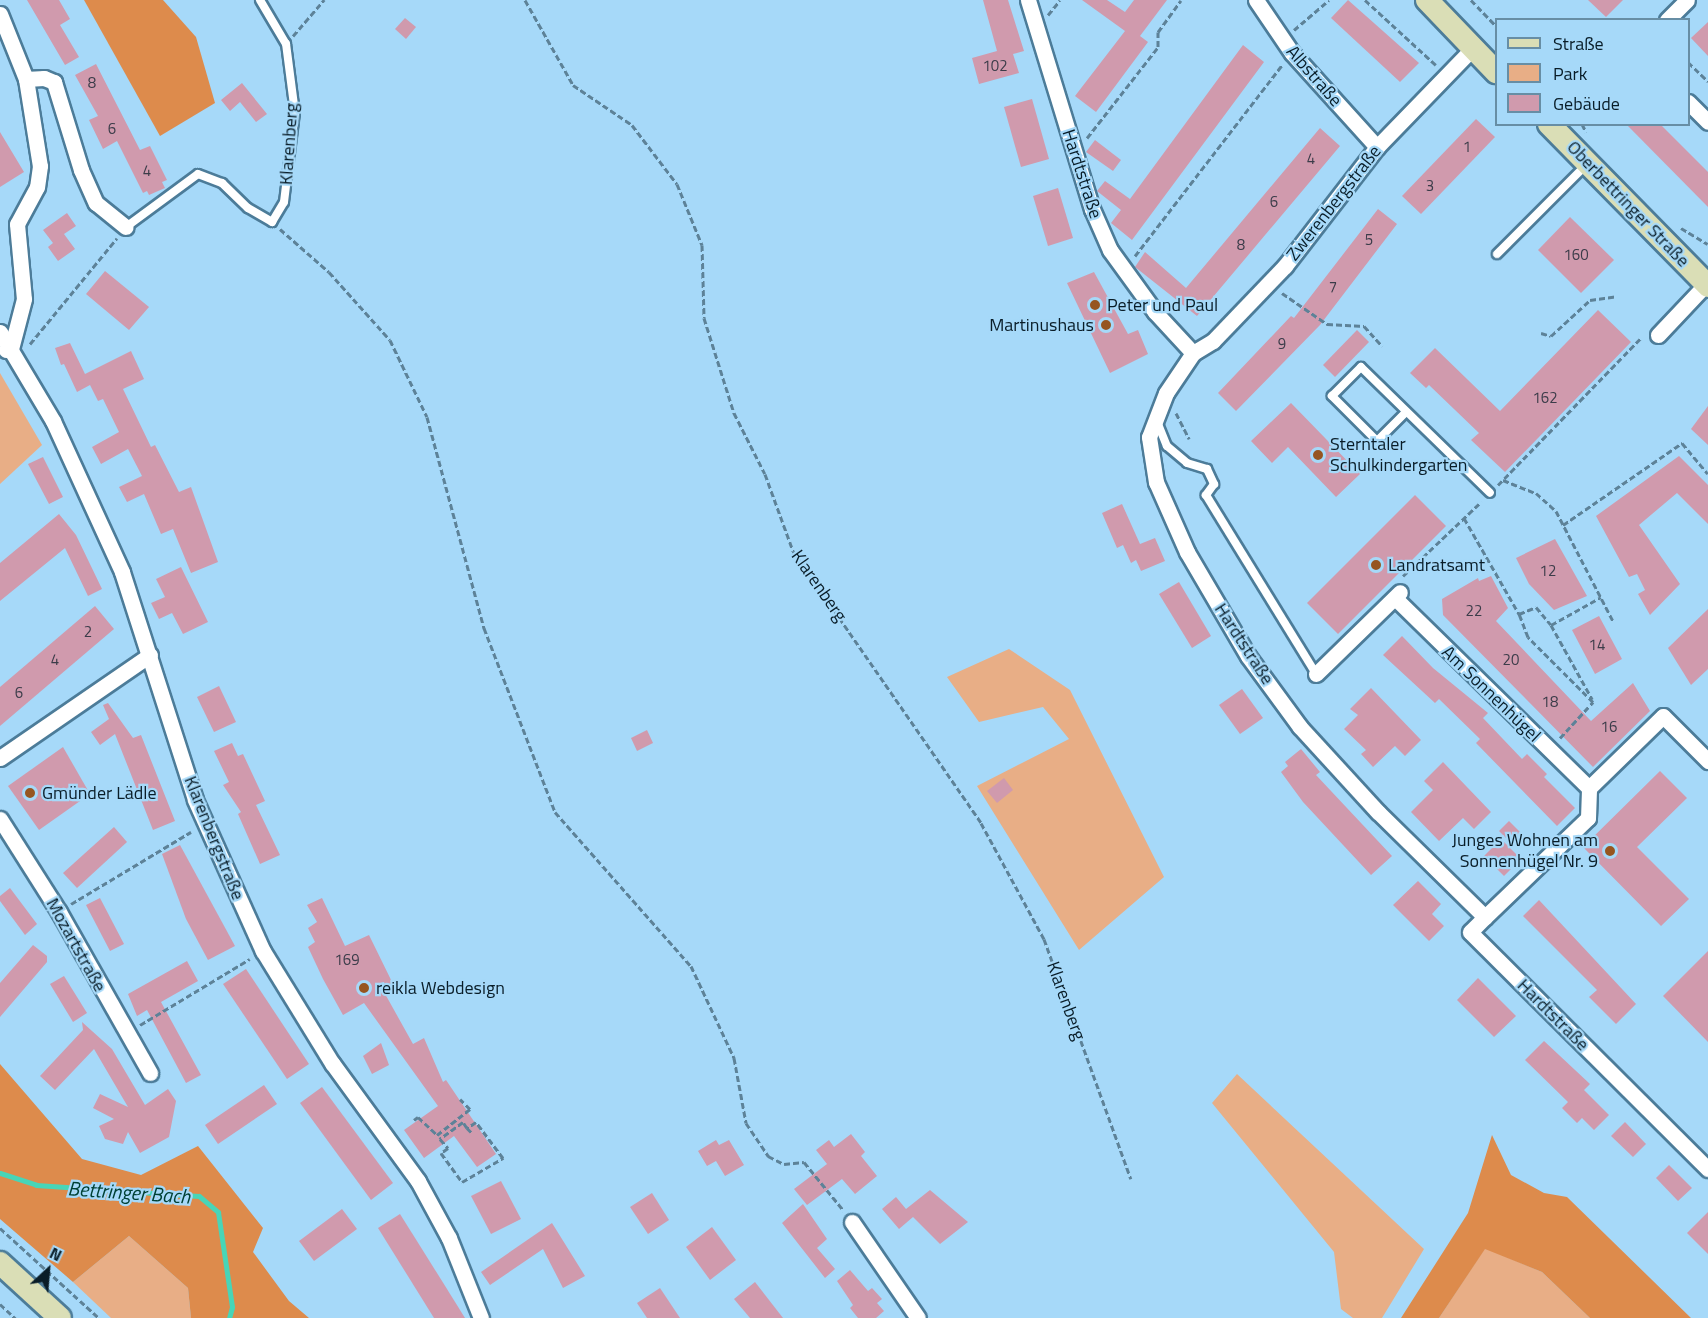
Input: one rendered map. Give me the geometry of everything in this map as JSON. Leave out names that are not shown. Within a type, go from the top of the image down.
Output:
[{"type":"street","name":"Hardtstraße","points":[[1028,0],[1097,219],[1123,272],[1193,353],[1166,393],[1155,416],[1149,451],[1156,482],[1187,552],[1248,656],[1300,727],[1378,812],[1485,917],[1470,932],[1708,1169]]},
{"type":"street","name":"Albstraße","points":[[1256,0],[1292,53],[1377,147]]},
{"type":"street","points":[[1427,0],[1495,70]]},
{"type":"street","points":[[1669,18],[1687,0]]},
{"type":"street","points":[[0,14],[26,79],[40,166],[37,187],[18,224],[24,299],[5,350]]},
{"type":"street","name":"Zwerenbergstraße","points":[[1193,353],[1213,341],[1268,283],[1377,147],[1473,48]]},
{"type":"street","points":[[26,79],[44,78],[54,82],[81,170],[96,203],[126,227]]},
{"type":"street","points":[[1690,103],[1708,122]]},
{"type":"street","name":"Oberbettringer Straße","points":[[1556,127],[1587,164],[1707,285],[1654,332]]},
{"type":"street","name":"Klarenbergstraße","points":[[0,332],[5,350],[82,481],[122,572],[205,823],[263,951],[332,1063],[418,1181],[448,1238],[481,1318]]},
{"type":"street","points":[[1316,674],[1398,595]]},
{"type":"street","name":"Am Sonnenhügel","points":[[1398,595],[1589,788]]},
{"type":"street","points":[[0,758],[150,655]]},
{"type":"street","points":[[1485,917],[1588,818],[1589,788],[1663,716],[1708,761]]},
{"type":"street","name":"Mozartstraße","points":[[0,819],[59,912],[150,1073]]},
{"type":"street","points":[[852,1222],[918,1318]]},
{"type":"street","points":[[0,1263],[60,1318]]},
{"type":"lane","name":"Klarenberg","points":[[260,0],[286,44],[295,113],[291,167],[284,202],[272,222]]},
{"type":"lane","points":[[1497,254],[1587,164]]},
{"type":"lane","points":[[126,227],[198,174],[222,183],[248,208],[272,222]]},
{"type":"lane","points":[[1405,413],[1377,441],[1332,396],[1361,368],[1490,493]]},
{"type":"lane","points":[[1155,416],[1167,446],[1187,463],[1207,469],[1214,484],[1206,495],[1316,674]]},
{"type":"path","points":[[286,44],[324,0]]},
{"type":"path","name":"Klarenberg","points":[[525,0],[573,85],[632,125],[677,184],[702,244],[704,318],[734,413],[765,474],[793,551],[874,664],[981,823],[1044,939],[1131,1179]]},
{"type":"path","points":[[1075,153],[1158,47],[1158,32],[1181,0]]},
{"type":"path","points":[[1282,40],[1329,0]]},
{"type":"path","points":[[1365,0],[1446,74]]},
{"type":"path","points":[[1471,0],[1495,24]]},
{"type":"path","points":[[1123,272],[1292,53]]},
{"type":"path","points":[[1690,63],[1708,81]]},
{"type":"path","points":[[272,222],[329,272],[395,350],[427,417],[484,628],[555,812],[691,966],[734,1058],[746,1123],[768,1156],[784,1164],[804,1162],[822,1180],[852,1222]]},
{"type":"path","points":[[5,350],[29,345],[126,227]]},
{"type":"path","points":[[1268,283],[1327,324],[1364,326],[1382,346]]},
{"type":"path","points":[[1541,333],[1551,336],[1590,300],[1617,296]]},
{"type":"path","points":[[1398,595],[1393,586],[1654,332]]},
{"type":"path","points":[[1166,393],[1189,439]]},
{"type":"path","points":[[1563,525],[1682,443],[1708,474]]},
{"type":"path","points":[[1503,480],[1536,493],[1556,511],[1613,621]]},
{"type":"path","points":[[1464,518],[1519,614],[1528,637],[1593,702]]},
{"type":"path","points":[[1551,625],[1601,597]]},
{"type":"path","points":[[1519,614],[1536,607],[1551,625],[1593,702]]},
{"type":"path","points":[[1562,736],[1593,702]]},
{"type":"path","points":[[59,912],[205,823]]},
{"type":"path","points":[[126,1034],[263,951]]},
{"type":"path","points":[[414,1120],[418,1117],[437,1135],[470,1109],[460,1099]]},
{"type":"path","points":[[467,1128],[476,1122],[503,1158],[462,1182],[441,1153],[448,1148],[440,1139],[463,1122],[467,1128],[471,1132]]},
{"type":"path","points":[[0,1228],[99,1318]]},
{"type":"path","points":[[0,1304],[15,1318]]},
{"type":"green space","points":[[0,373],[42,445],[0,484]]},
{"type":"green space","points":[[1009,649],[1070,690],[1164,877],[1079,950],[977,786],[1069,739],[1043,707],[979,722],[947,677]]},
{"type":"green space","points":[[1237,1074],[1424,1249],[1382,1318],[1353,1318],[1341,1309],[1334,1252],[1212,1103]]},
{"type":"green space","points":[[129,1236],[188,1288],[191,1318],[111,1318],[73,1282]]},
{"type":"green space","points":[[1485,1248],[1542,1272],[1590,1318],[1439,1318]]},
{"type":"shaded area","points":[[84,0],[163,0],[196,37],[215,103],[160,136]]},
{"type":"shaded area","points":[[0,1064],[82,1159],[141,1175],[198,1146],[263,1228],[253,1252],[289,1301],[309,1318],[191,1318],[188,1288],[129,1236],[73,1282],[0,1219]]},
{"type":"shaded area","points":[[1492,1135],[1511,1175],[1544,1193],[1567,1197],[1691,1318],[1590,1318],[1542,1272],[1485,1249],[1439,1318],[1401,1318],[1468,1213]]},
{"type":"building","points":[[27,0],[59,0],[70,19],[60,25],[79,57],[65,65]]},
{"type":"building","points":[[983,0],[1008,0],[1024,51],[1013,54],[1019,73],[979,84],[972,58],[997,51]]},
{"type":"building","points":[[1082,0],[1107,0],[1125,12],[1134,0],[1167,0],[1140,36],[1148,42],[1096,112],[1075,96],[1125,31]]},
{"type":"building","points":[[1348,0],[1419,63],[1400,82],[1331,18]]},
{"type":"building","points":[[1588,0],[1623,0],[1606,17]]},
{"type":"building","points":[[405,18],[416,27],[406,39],[395,29]]},
{"type":"building","points":[[1708,22],[1708,56],[1691,38]]},
{"type":"building","points":[[1243,45],[1264,62],[1132,240],[1111,223],[1121,210],[1097,191],[1105,181],[1130,199]]},
{"type":"building","points":[[96,64],[140,150],[150,146],[167,180],[162,182],[165,188],[149,195],[147,191],[143,193],[117,141],[103,149],[89,120],[98,116],[75,75]]},
{"type":"building","points":[[242,83],[267,114],[256,122],[240,102],[230,111],[221,100]]},
{"type":"building","points":[[1032,99],[1049,159],[1021,167],[1004,107]]},
{"type":"building","points":[[1476,119],[1495,137],[1421,214],[1402,196]]},
{"type":"building","points":[[1628,126],[1662,126],[1708,172],[1708,207]]},
{"type":"building","points":[[1320,128],[1340,146],[1197,316],[1135,267],[1145,252],[1186,288]]},
{"type":"building","points":[[0,132],[24,172],[0,187]]},
{"type":"building","points":[[1095,140],[1121,160],[1113,171],[1086,152]]},
{"type":"building","points":[[1058,188],[1073,238],[1048,246],[1033,196]]},
{"type":"building","points":[[1378,209],[1397,224],[1320,325],[1236,411],[1218,393],[1291,316],[1294,318]]},
{"type":"building","points":[[67,213],[76,226],[64,234],[75,249],[58,261],[48,247],[53,243],[43,230]]},
{"type":"building","points":[[1570,217],[1614,260],[1581,293],[1538,250]]},
{"type":"building","points":[[105,271],[149,307],[129,330],[86,294]]},
{"type":"building","name":"Martinushaus","points":[[1094,272],[1128,334],[1138,330],[1148,354],[1110,373],[1067,283]]},
{"type":"building","points":[[1598,310],[1631,342],[1505,472],[1471,440],[1479,433],[1429,385],[1426,388],[1410,373],[1435,348],[1500,411]]},
{"type":"building","points":[[1357,330],[1369,342],[1335,377],[1323,365]]},
{"type":"building","points":[[70,343],[85,374],[131,351],[144,379],[123,389],[151,447],[155,445],[179,492],[191,487],[218,562],[191,573],[173,529],[161,534],[144,494],[127,502],[119,487],[142,476],[128,449],[101,464],[92,447],[119,432],[103,399],[98,401],[90,385],[77,392],[64,364],[61,365],[55,348]]},
{"type":"building","name":"Sterntaler Schulkindergarten","points":[[1291,403],[1360,474],[1336,497],[1288,447],[1272,463],[1251,441]]},
{"type":"building","points":[[1708,406],[1708,445],[1691,429]]},
{"type":"building","points":[[1679,456],[1708,485],[1708,524],[1677,493],[1639,525],[1680,584],[1650,615],[1638,594],[1645,590],[1637,574],[1629,577],[1596,516]]},
{"type":"building","points":[[43,457],[63,497],[49,504],[28,464]]},
{"type":"building","name":"Landratsamt","points":[[1415,495],[1446,526],[1338,634],[1307,603]]},
{"type":"building","points":[[1122,504],[1140,544],[1155,538],[1165,561],[1141,571],[1136,560],[1131,563],[1123,545],[1117,548],[1102,513]]},
{"type":"building","points":[[59,514],[76,535],[102,589],[88,596],[65,548],[0,601],[0,563]]},
{"type":"building","points":[[1555,539],[1587,596],[1554,610],[1529,584],[1516,558]]},
{"type":"building","points":[[181,567],[208,622],[183,634],[172,613],[159,619],[151,603],[165,597],[156,579]]},
{"type":"building","points":[[1491,576],[1508,608],[1496,621],[1591,721],[1633,683],[1650,711],[1593,767],[1443,615],[1442,599],[1478,578],[1479,581]]},
{"type":"building","points":[[1179,582],[1211,636],[1192,648],[1159,594]]},
{"type":"building","points":[[95,606],[114,629],[0,726],[0,687]]},
{"type":"building","points":[[1708,609],[1708,669],[1691,685],[1668,648]]},
{"type":"building","points":[[1599,616],[1622,659],[1595,674],[1572,630]]},
{"type":"building","points":[[1402,636],[1433,668],[1488,713],[1483,718],[1522,759],[1527,754],[1547,774],[1544,777],[1575,808],[1557,826],[1476,743],[1480,739],[1439,699],[1435,703],[1383,655]]},
{"type":"building","points":[[219,686],[236,722],[214,732],[197,697]]},
{"type":"building","points":[[1371,688],[1421,740],[1405,756],[1395,746],[1373,767],[1361,754],[1366,750],[1344,729],[1358,715],[1350,709]]},
{"type":"building","points":[[1242,689],[1263,718],[1240,734],[1219,705]]},
{"type":"building","points":[[108,703],[133,738],[141,735],[175,821],[153,830],[115,734],[100,745],[91,732],[109,719],[103,705]]},
{"type":"building","points":[[647,730],[653,743],[637,751],[631,738]]},
{"type":"building","points":[[232,743],[238,756],[243,754],[265,801],[256,805],[280,855],[260,864],[238,814],[241,812],[223,785],[229,782],[214,751]]},
{"type":"building","points":[[63,747],[90,794],[39,830],[8,786]]},
{"type":"building","points":[[1301,749],[1320,772],[1316,775],[1392,856],[1371,875],[1303,802],[1281,772],[1288,766],[1285,762]]},
{"type":"building","points":[[1443,762],[1491,812],[1474,829],[1463,818],[1439,841],[1411,812],[1433,790],[1424,781]]},
{"type":"building","name":"Junges Wohnen am Sonnenhügel Nr. 9","points":[[1660,771],[1687,798],[1637,847],[1689,899],[1661,926],[1583,847]]},
{"type":"building","points":[[1004,778],[1013,790],[997,803],[987,791]]},
{"type":"building","points":[[1509,821],[1520,832],[1510,842],[1499,831]]},
{"type":"building","points":[[114,827],[127,842],[77,888],[63,873]]},
{"type":"building","points":[[1501,839],[1521,859],[1504,876],[1484,856]]},
{"type":"building","points":[[180,845],[235,946],[208,960],[186,919],[162,854]]},
{"type":"building","points":[[1418,881],[1441,904],[1432,914],[1444,926],[1429,941],[1393,905]]},
{"type":"building","points":[[10,888],[37,924],[25,935],[0,901],[0,896]]},
{"type":"building","points":[[100,898],[124,944],[110,951],[86,905]]},
{"type":"building","points":[[322,898],[345,946],[369,935],[394,986],[384,992],[413,1044],[424,1038],[443,1082],[446,1080],[496,1154],[477,1167],[454,1136],[424,1158],[404,1130],[438,1106],[364,1003],[343,1015],[308,947],[315,942],[308,928],[317,922],[307,905]]},
{"type":"building","points":[[1539,900],[1636,1004],[1616,1024],[1589,997],[1597,990],[1523,916]]},
{"type":"building","points":[[33,945],[47,956],[47,962],[0,1017],[0,983]]},
{"type":"building","points":[[1708,951],[1708,1042],[1663,996]]},
{"type":"building","points":[[187,961],[198,981],[161,1002],[201,1075],[186,1083],[147,1010],[137,1016],[128,994]]},
{"type":"building","points":[[246,969],[309,1064],[287,1079],[223,984]]},
{"type":"building","points":[[64,976],[87,1013],[73,1022],[50,984]]},
{"type":"building","points":[[1478,978],[1516,1016],[1494,1037],[1457,1000]]},
{"type":"building","points":[[82,1022],[112,1049],[145,1105],[168,1089],[176,1101],[169,1137],[140,1153],[128,1132],[123,1144],[105,1139],[99,1126],[114,1119],[93,1108],[100,1094],[128,1107],[94,1049],[55,1090],[40,1076],[83,1030]]},
{"type":"building","points":[[1544,1041],[1590,1084],[1584,1090],[1609,1115],[1594,1130],[1582,1118],[1577,1123],[1562,1108],[1568,1102],[1525,1060]]},
{"type":"building","points":[[381,1043],[389,1065],[372,1074],[363,1056]]},
{"type":"building","points":[[264,1085],[277,1104],[218,1144],[205,1125]]},
{"type":"building","points":[[322,1087],[393,1183],[371,1200],[300,1103]]},
{"type":"building","points":[[1625,1122],[1646,1144],[1633,1157],[1611,1136]]},
{"type":"building","points":[[851,1134],[865,1152],[861,1156],[877,1176],[855,1194],[842,1179],[807,1205],[794,1189],[827,1164],[816,1150],[829,1140],[834,1147]]},
{"type":"building","points":[[716,1140],[719,1145],[729,1140],[744,1165],[725,1176],[716,1161],[707,1166],[698,1151]]},
{"type":"building","points":[[1669,1165],[1692,1188],[1678,1201],[1656,1178]]},
{"type":"building","points":[[501,1181],[521,1219],[491,1234],[471,1196]]},
{"type":"building","points":[[930,1190],[968,1222],[940,1244],[913,1217],[899,1229],[882,1209],[896,1197],[906,1209]]},
{"type":"building","points":[[652,1193],[669,1220],[648,1234],[630,1207]]},
{"type":"building","points":[[803,1204],[827,1239],[817,1248],[835,1269],[825,1278],[782,1223]]},
{"type":"building","points":[[342,1209],[357,1229],[314,1261],[299,1241]]},
{"type":"building","points":[[1708,1212],[1708,1254],[1687,1233]]},
{"type":"building","points":[[400,1214],[465,1318],[434,1318],[378,1228]]},
{"type":"building","points":[[552,1223],[585,1276],[563,1288],[543,1249],[490,1285],[481,1272]]},
{"type":"building","points":[[712,1227],[736,1260],[710,1280],[686,1247]]},
{"type":"building","points":[[850,1270],[868,1291],[872,1288],[882,1299],[877,1303],[884,1311],[876,1318],[858,1318],[850,1308],[853,1305],[837,1281]]},
{"type":"building","points":[[755,1282],[783,1318],[750,1318],[734,1299]]},
{"type":"building","points":[[660,1288],[680,1318],[647,1318],[637,1303]]},
{"type":"waterway","name":"Bettringer Bach","points":[[0,1173],[36,1185],[199,1196],[218,1212],[232,1307],[229,1318]]},
{"type":"place","name":"Peter und Paul","points":[[1095,305]]},
{"type":"place","name":"Martinushaus","points":[[1106,325]]},
{"type":"place","name":"Sterntaler Schulkindergarten","points":[[1318,455]]},
{"type":"place","name":"Landratsamt","points":[[1376,565]]},
{"type":"place","name":"Gmünder Lädle","points":[[30,793]]},
{"type":"place","name":"Junges Wohnen am Sonnenhügel Nr. 9","points":[[1610,851]]},
{"type":"place","name":"reikla Webdesign","points":[[364,988]]}]
